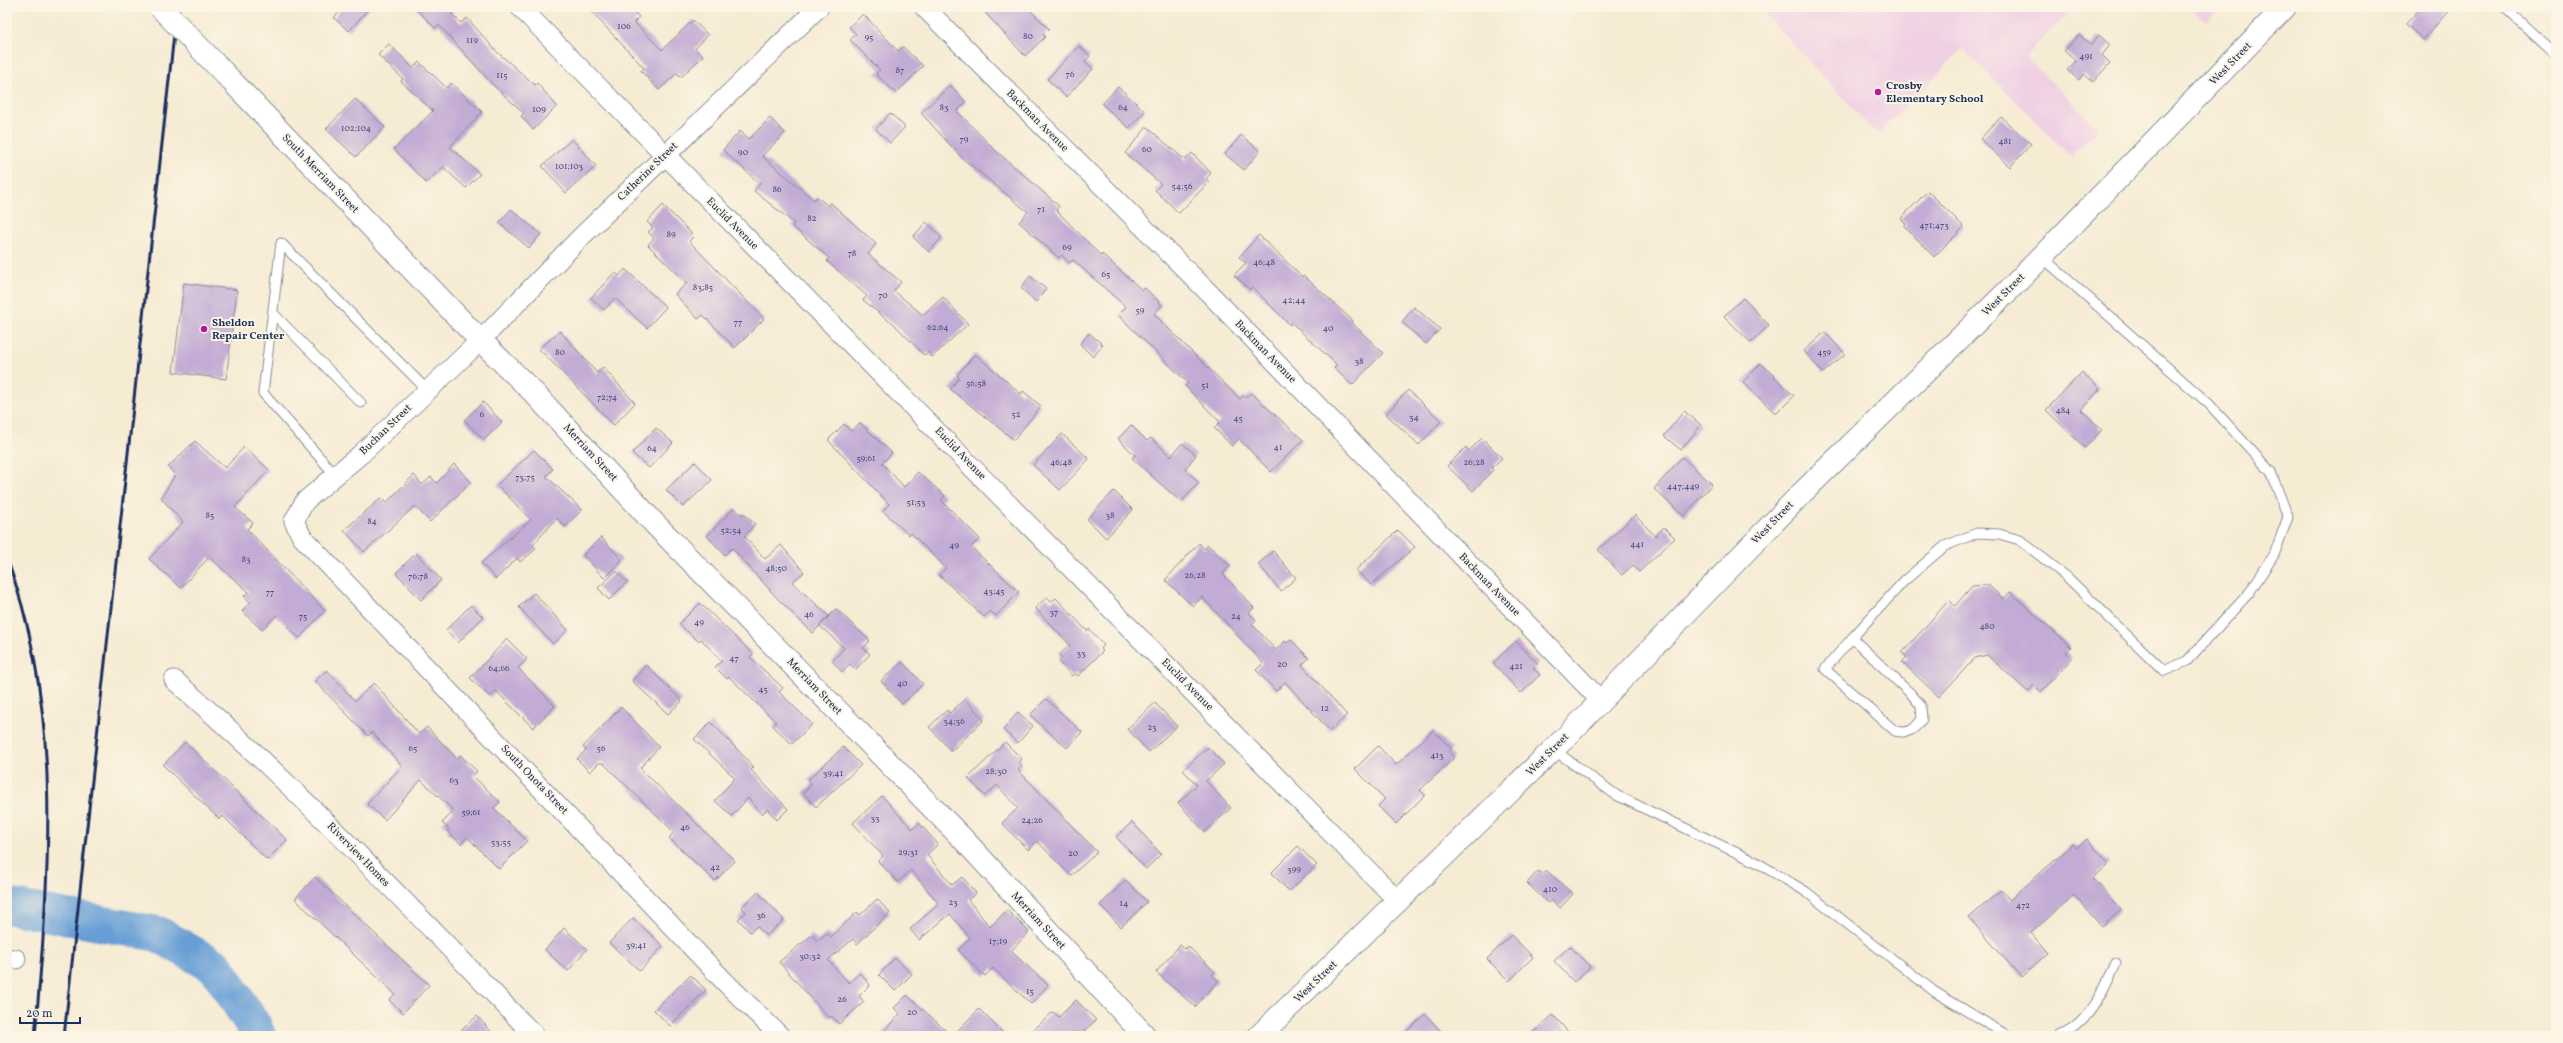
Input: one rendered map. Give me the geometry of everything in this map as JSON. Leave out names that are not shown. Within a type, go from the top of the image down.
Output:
[{"type":"street","name":"South Merriam Street","points":[[160,7],[480,341]]},
{"type":"street","name":"Euclid Avenue","points":[[520,7],[664,156],[869,360],[1399,902]]},
{"type":"street","name":"Catherine Street","points":[[480,341],[664,156],[818,7]]},
{"type":"street","name":"Backman Avenue","points":[[924,7],[1210,294],[1601,701]]},
{"type":"street","name":"West Street","points":[[1259,1036],[1399,902],[1554,750],[1802,493],[2042,257],[2285,7]]},
{"type":"street","name":"Buchan Street","points":[[294,520],[305,501],[361,454],[480,341]]},
{"type":"street","name":"Merriam Street","points":[[480,341],[534,393],[654,523],[963,839],[1145,1036]]},
{"type":"street","name":"South Onota Street","points":[[294,520],[302,537],[392,633],[725,982],[780,1036]]},
{"type":"street","name":"Riverview Homes","points":[[174,680],[229,728],[310,805],[535,1036]]},
{"type":"lane","points":[[2504,7],[2556,55]]},
{"type":"lane","points":[[336,476],[263,393],[281,243],[427,390]]},
{"type":"lane","points":[[1852,638],[1912,695],[1921,706],[1922,719],[1915,729],[1906,733],[1895,731],[1825,669],[1852,638],[1904,581],[1945,546],[1977,533],[2000,534],[2020,540],[2067,577],[2164,671],[2187,661],[2249,593],[2274,555],[2288,517],[2271,472],[2209,404],[2042,257]]},
{"type":"lane","points":[[273,313],[362,403]]},
{"type":"lane","points":[[1554,750],[1616,795],[1756,862],[1805,891],[1935,992],[2008,1036]]},
{"type":"lane","points":[[2058,1036],[2070,1033],[2088,1013],[2104,988],[2116,963]]},
{"type":"shaded area","name":"Crosby Elementary School","points":[[1758,7],[2074,7],[2025,56],[2099,129],[2071,156],[1963,49],[1877,134]]},
{"type":"shaded area","points":[[2190,7],[2220,7],[2207,22]]},
{"type":"building","points":[[343,7],[370,7],[349,31],[334,18]]},
{"type":"building","points":[[414,7],[457,7],[451,13],[461,23],[467,18],[497,52],[535,85],[537,83],[557,106],[533,130],[521,116],[524,113],[495,87],[439,25],[435,28]]},
{"type":"building","points":[[587,7],[629,7],[639,17],[634,22],[662,50],[693,20],[708,35],[695,49],[703,56],[681,77],[677,73],[659,90],[641,71],[644,68]]},
{"type":"building","points":[[980,7],[1027,7],[1049,29],[1043,35],[1045,37],[1025,56]]},
{"type":"building","points":[[2421,7],[2452,7],[2423,40],[2406,24]]},
{"type":"building","points":[[863,14],[898,51],[903,47],[923,66],[896,93],[876,74],[880,70],[850,40],[856,34],[849,27]]},
{"type":"building","points":[[2079,35],[2091,45],[2099,35],[2110,45],[2102,55],[2110,63],[2093,82],[2084,74],[2079,80],[2067,70],[2076,61],[2064,51]]},
{"type":"building","points":[[389,44],[413,68],[419,62],[447,88],[451,83],[482,112],[450,147],[480,174],[466,188],[443,167],[426,183],[394,149],[433,111],[401,81],[403,79],[378,55]]},
{"type":"building","points":[[1079,46],[1090,56],[1085,61],[1093,69],[1066,97],[1047,79]]},
{"type":"building","points":[[950,85],[966,102],[957,111],[994,149],[1059,206],[1056,210],[1101,256],[1102,254],[1142,290],[1145,288],[1162,305],[1154,314],[1240,399],[1243,396],[1245,398],[1251,393],[1303,440],[1271,472],[1239,439],[1232,446],[1214,428],[1220,422],[1185,386],[1188,383],[1118,315],[1126,307],[1073,260],[1069,263],[1062,255],[1059,258],[1019,222],[1028,212],[962,158],[921,113]]},
{"type":"building","points":[[1118,87],[1145,111],[1129,128],[1102,104]]},
{"type":"building","points":[[355,99],[385,127],[356,157],[326,129]]},
{"type":"building","points":[[890,113],[905,127],[890,143],[876,129]]},
{"type":"building","points":[[2001,117],[2031,144],[2010,167],[1980,139]]},
{"type":"building","points":[[770,118],[785,133],[762,156],[814,200],[817,197],[828,206],[830,202],[876,244],[868,254],[901,282],[894,291],[923,315],[943,297],[968,324],[932,357],[928,352],[924,355],[891,321],[890,322],[863,300],[867,296],[827,261],[829,258],[792,226],[794,223],[754,191],[760,184],[723,150],[740,131],[749,139]]},
{"type":"building","points":[[1147,127],[1185,160],[1192,153],[1211,173],[1206,179],[1209,182],[1179,213],[1155,190],[1161,184],[1125,153]]},
{"type":"building","points":[[1241,135],[1260,151],[1244,170],[1225,154]]},
{"type":"building","points":[[572,139],[596,166],[566,193],[542,166]]},
{"type":"building","points":[[1928,191],[1964,227],[1934,257],[1904,226],[1906,224],[1901,218]]},
{"type":"building","points":[[663,205],[694,236],[689,241],[764,319],[735,348],[703,315],[698,319],[675,294],[687,283],[648,245],[654,238],[648,232],[653,228],[647,222]]},
{"type":"building","points":[[511,209],[541,234],[529,248],[499,223]]},
{"type":"building","points":[[926,222],[942,237],[929,252],[913,237]]},
{"type":"building","points":[[1259,235],[1302,277],[1303,275],[1353,321],[1351,322],[1383,353],[1352,385],[1334,368],[1337,365],[1292,323],[1290,325],[1252,287],[1250,290],[1234,275],[1246,263],[1239,257]]},
{"type":"building","points":[[625,269],[666,307],[647,328],[615,298],[604,310],[591,298],[615,272],[619,276]]},
{"type":"building","points":[[1030,276],[1046,289],[1036,302],[1021,288]]},
{"type":"building","points":[[184,283],[237,290],[226,379],[173,372]]},
{"type":"building","points":[[1743,298],[1769,325],[1751,343],[1724,316]]},
{"type":"building","points":[[1414,307],[1440,329],[1426,344],[1402,322]]},
{"type":"building","points":[[560,331],[597,373],[603,367],[635,403],[614,425],[539,349]]},
{"type":"building","points":[[1825,332],[1845,354],[1823,373],[1804,351]]},
{"type":"building","points":[[1089,333],[1103,345],[1093,357],[1080,344]]},
{"type":"building","points":[[975,354],[1021,394],[1023,391],[1041,406],[1014,440],[950,389],[959,378],[957,375]]},
{"type":"building","points":[[1761,363],[1794,396],[1776,414],[1743,382]]},
{"type":"building","points":[[2082,372],[2100,389],[2081,410],[2102,430],[2085,448],[2046,410]]},
{"type":"building","points":[[1408,390],[1441,421],[1419,445],[1386,414]]},
{"type":"building","points":[[483,402],[502,422],[484,440],[464,420]]},
{"type":"building","points":[[1684,411],[1701,425],[1681,450],[1664,436]]},
{"type":"building","points":[[860,423],[892,453],[882,463],[904,487],[918,472],[945,496],[941,500],[980,539],[971,547],[1019,592],[996,616],[990,611],[984,617],[939,575],[946,568],[911,533],[909,535],[883,511],[889,504],[828,440],[844,424],[851,431]]},
{"type":"building","points":[[1131,425],[1147,441],[1151,438],[1171,457],[1182,443],[1196,455],[1185,469],[1199,483],[1181,502],[1132,458],[1135,455],[1118,439]]},
{"type":"building","points":[[656,428],[673,443],[649,468],[632,453]]},
{"type":"building","points":[[1062,434],[1089,459],[1060,490],[1033,465]]},
{"type":"building","points":[[1482,438],[1502,458],[1491,468],[1493,470],[1473,491],[1447,466],[1466,447],[1469,451]]},
{"type":"building","points":[[195,441],[225,468],[244,447],[269,470],[235,507],[253,523],[247,529],[325,611],[299,638],[276,615],[262,630],[242,611],[250,602],[244,596],[249,592],[209,557],[181,588],[149,559],[183,522],[161,498],[175,475],[168,467]]},
{"type":"building","points":[[534,450],[553,469],[546,476],[582,510],[565,527],[557,518],[533,545],[536,549],[520,562],[517,558],[496,579],[481,563],[531,520],[497,485]]},
{"type":"building","points":[[1682,457],[1712,484],[1684,516],[1654,489]]},
{"type":"building","points":[[695,462],[712,480],[683,507],[666,490]]},
{"type":"building","points":[[454,464],[471,482],[430,522],[415,506],[364,552],[344,530],[381,498],[386,503],[414,475],[422,485],[431,477],[437,483]]},
{"type":"building","points":[[1114,491],[1133,510],[1106,538],[1087,519]]},
{"type":"building","points":[[734,508],[741,515],[743,513],[755,524],[744,536],[765,559],[781,545],[804,572],[792,582],[829,616],[813,633],[778,599],[732,548],[725,555],[707,536]]},
{"type":"building","points":[[1635,515],[1655,536],[1664,527],[1675,538],[1639,572],[1633,565],[1622,575],[1598,550]]},
{"type":"building","points":[[1398,530],[1415,547],[1371,585],[1356,570]]},
{"type":"building","points":[[601,537],[622,560],[604,578],[583,555]]},
{"type":"building","points":[[1199,543],[1204,549],[1208,545],[1230,566],[1223,574],[1254,608],[1249,613],[1256,620],[1252,624],[1276,650],[1285,641],[1287,643],[1291,640],[1309,658],[1302,665],[1347,715],[1330,731],[1285,682],[1276,691],[1256,670],[1263,663],[1202,597],[1193,606],[1165,580]]},
{"type":"building","points":[[1273,551],[1296,578],[1281,591],[1258,564]]},
{"type":"building","points":[[416,553],[441,580],[421,600],[396,573]]},
{"type":"building","points":[[616,571],[627,582],[609,600],[598,588]]},
{"type":"building","points":[[1988,585],[2004,599],[2010,592],[2071,647],[2066,652],[2072,658],[2041,692],[2034,685],[2028,692],[1987,655],[1975,658],[1939,697],[1902,662],[1907,657],[1902,653],[1949,600],[1955,606],[1972,586]]},
{"type":"building","points":[[534,593],[568,630],[553,644],[519,607]]},
{"type":"building","points":[[1047,597],[1051,602],[1056,598],[1087,631],[1089,629],[1104,645],[1101,649],[1103,651],[1078,676],[1075,673],[1072,676],[1059,662],[1062,658],[1059,655],[1070,645],[1035,608]]},
{"type":"building","points":[[700,603],[753,654],[750,657],[783,688],[779,692],[812,724],[792,744],[773,726],[776,722],[729,677],[727,679],[715,667],[722,661],[701,639],[698,641],[679,624]]},
{"type":"building","points":[[471,605],[483,617],[458,643],[446,630]]},
{"type":"building","points":[[836,609],[870,641],[863,648],[870,654],[855,670],[850,664],[842,672],[832,661],[844,648],[820,626]]},
{"type":"building","points":[[507,639],[527,659],[518,668],[555,706],[533,728],[496,691],[490,697],[470,678]]},
{"type":"building","points":[[1516,641],[1538,664],[1533,668],[1540,675],[1521,693],[1493,663]]},
{"type":"building","points":[[902,662],[923,684],[902,704],[881,681]]},
{"type":"building","points":[[646,665],[682,701],[668,714],[632,681]]},
{"type":"building","points":[[327,670],[355,701],[374,683],[419,734],[427,727],[457,759],[460,755],[477,771],[473,776],[500,802],[494,808],[527,841],[499,869],[467,837],[461,844],[447,831],[449,829],[442,823],[454,811],[421,780],[385,820],[367,804],[402,766],[372,732],[368,736],[315,681]]},
{"type":"building","points":[[965,699],[984,720],[951,751],[929,727],[947,710],[950,713]]},
{"type":"building","points":[[1046,699],[1082,732],[1067,748],[1030,715]]},
{"type":"building","points":[[1155,703],[1177,726],[1149,752],[1127,729]]},
{"type":"building","points":[[621,707],[659,747],[640,768],[735,861],[715,881],[669,838],[674,832],[603,763],[599,763],[590,772],[577,759],[586,750],[583,747]]},
{"type":"building","points":[[1018,712],[1033,726],[1018,743],[1003,730]]},
{"type":"building","points":[[711,722],[754,767],[751,770],[788,809],[777,820],[767,809],[762,814],[748,798],[732,816],[715,801],[735,778],[694,739]]},
{"type":"building","points":[[1433,730],[1452,749],[1449,752],[1454,758],[1420,790],[1425,795],[1396,824],[1378,806],[1385,799],[1355,769],[1378,746],[1396,765]]},
{"type":"building","points":[[185,742],[287,840],[267,860],[223,816],[219,819],[163,765]]},
{"type":"building","points":[[1005,742],[1022,759],[1019,762],[1022,766],[1018,770],[1097,852],[1071,876],[1037,841],[1028,850],[1002,823],[1018,808],[997,785],[985,796],[968,778]]},
{"type":"building","points":[[843,747],[861,765],[816,807],[803,793],[812,784],[808,780]]},
{"type":"building","points":[[1208,747],[1224,764],[1206,781],[1231,808],[1205,832],[1178,803],[1197,785],[1183,770]]},
{"type":"building","points":[[882,796],[912,829],[919,823],[938,844],[927,855],[952,885],[962,877],[976,893],[968,900],[990,927],[1007,910],[1029,932],[1011,951],[1048,985],[1031,1004],[993,968],[985,976],[958,950],[970,938],[950,914],[919,940],[910,929],[939,904],[911,870],[898,882],[878,861],[883,856],[853,823]]},
{"type":"building","points":[[1132,822],[1161,854],[1146,869],[1116,837]]},
{"type":"building","points":[[2087,839],[2109,864],[2093,878],[2121,910],[2102,927],[2074,895],[2031,933],[2048,953],[2021,977],[1969,918],[2001,890],[2010,900],[2073,844],[2077,848]]},
{"type":"building","points":[[1298,846],[1317,865],[1289,891],[1271,873]]},
{"type":"building","points":[[1546,870],[1573,894],[1560,908],[1551,900],[1548,903],[1527,883],[1538,871],[1542,874]]},
{"type":"building","points":[[315,877],[429,985],[403,1013],[389,1000],[395,994],[295,899]]},
{"type":"building","points":[[1126,880],[1147,902],[1121,927],[1100,905]]},
{"type":"building","points":[[758,892],[784,920],[766,936],[757,926],[750,932],[738,919],[746,912],[742,907]]},
{"type":"building","points":[[877,899],[890,913],[857,944],[853,939],[828,960],[849,983],[860,973],[870,985],[859,996],[864,1002],[839,1024],[832,1016],[829,1018],[779,962],[812,935],[817,941],[827,933],[831,937],[857,912],[860,915]]},
{"type":"building","points":[[633,918],[663,946],[640,971],[609,943]]},
{"type":"building","points":[[564,928],[587,949],[568,971],[545,950]]},
{"type":"building","points":[[1511,935],[1533,957],[1509,981],[1487,959]]},
{"type":"building","points":[[1180,945],[1185,949],[1188,946],[1215,972],[1212,975],[1218,981],[1195,1007],[1156,972]]},
{"type":"building","points":[[1570,946],[1590,967],[1574,982],[1554,961]]},
{"type":"building","points":[[895,958],[912,974],[895,991],[879,975]]},
{"type":"building","points":[[691,975],[706,990],[670,1026],[654,1010]]},
{"type":"building","points":[[907,995],[952,1036],[879,1036],[900,1014],[894,1008]]},
{"type":"building","points":[[1076,1000],[1096,1020],[1079,1036],[1027,1036],[1053,1012],[1059,1017]]},
{"type":"building","points":[[979,1009],[1006,1036],[952,1036]]},
{"type":"building","points":[[1425,1014],[1445,1036],[1402,1036]]},
{"type":"building","points":[[1553,1015],[1572,1036],[1529,1036]]},
{"type":"building","points":[[477,1016],[495,1036],[455,1036]]},
{"type":"waterway","points":[[7,906],[158,934],[216,967],[255,1028],[258,1036]]},
{"type":"railway","points":[[64,1036],[177,7]]},
{"type":"railway","points":[[7,559],[25,617],[37,676],[45,735],[48,795],[47,856],[45,916],[35,1036]]},
{"type":"place","name":"Crosby Elementary School","points":[[1878,92]]},
{"type":"place","name":"Sheldon Repair Center","points":[[204,329]]}]
